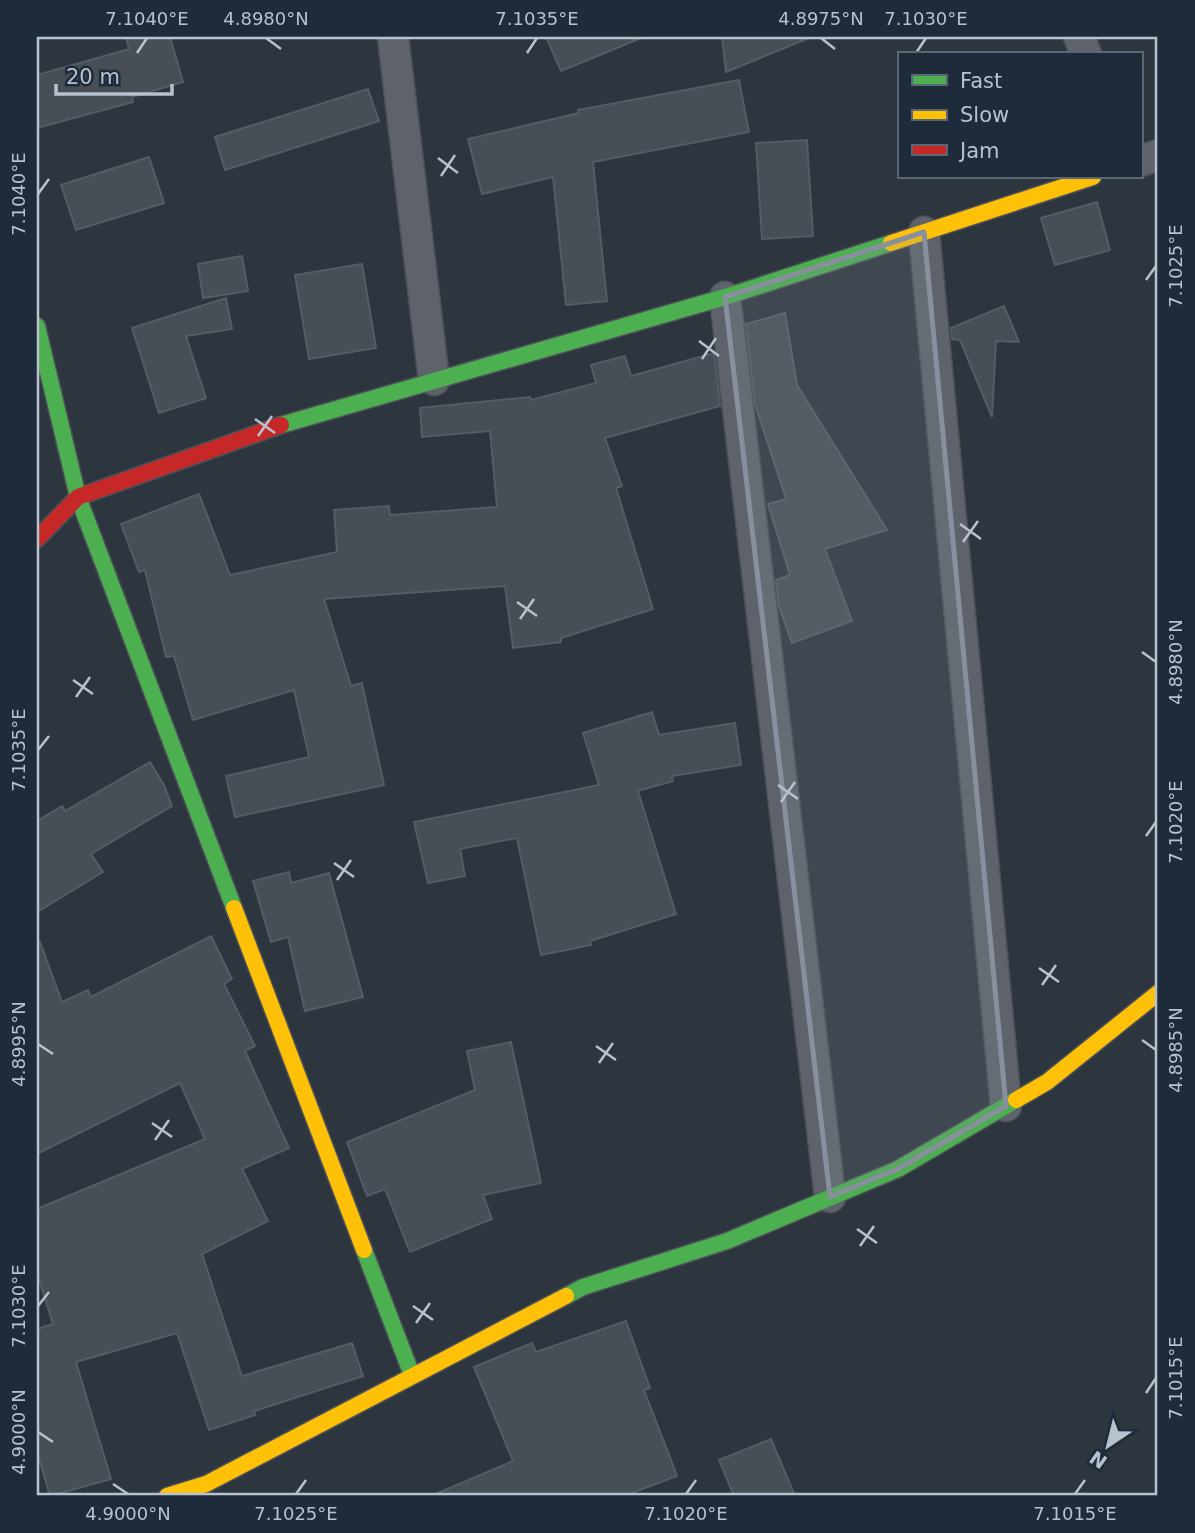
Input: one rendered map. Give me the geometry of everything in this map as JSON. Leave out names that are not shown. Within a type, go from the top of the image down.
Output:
[{"type":"street","points":[[393,37],[434,380]]},
{"type":"street","points":[[37,539],[78,497],[254,433],[725,297],[1090,178]]},
{"type":"street","points":[[924,232],[1006,1106]]},
{"type":"street","points":[[725,297],[830,1197]]},
{"type":"street","points":[[37,326],[78,497],[412,1376]]},
{"type":"street","points":[[167,1496],[205,1484],[583,1287],[727,1241],[898,1168],[1048,1082],[1158,993]]},
{"type":"highlighted area","points":[[924,232],[1006,1106],[898,1169],[830,1197],[725,297]]},
{"type":"building","points":[[126,37],[170,37],[183,82],[132,97],[133,102],[37,128],[37,75],[129,49]]},
{"type":"building","points":[[546,37],[641,37],[641,38],[561,71]]},
{"type":"building","points":[[722,37],[809,37],[809,38],[726,72]]},
{"type":"building","points":[[739,80],[749,132],[593,162],[607,301],[566,305],[553,177],[482,194],[468,139],[579,113],[578,110]]},
{"type":"building","points":[[368,89],[379,121],[225,170],[215,137]]},
{"type":"building","points":[[807,140],[813,236],[762,239],[756,143]]},
{"type":"building","points":[[149,157],[164,203],[76,230],[61,185]]},
{"type":"building","points":[[1097,202],[1110,250],[1055,265],[1041,218]]},
{"type":"building","points":[[242,256],[248,291],[203,298],[198,264]]},
{"type":"building","points":[[362,264],[376,348],[309,359],[295,275]]},
{"type":"building","points":[[226,298],[232,329],[186,336],[206,398],[159,413],[132,328]]},
{"type":"building","points":[[1004,306],[1019,342],[996,341],[992,417],[960,340],[952,339],[951,328]]},
{"type":"building","points":[[785,313],[797,385],[887,530],[825,549],[852,621],[792,643],[779,607],[776,580],[790,575],[768,504],[786,499],[755,404],[746,324]]},
{"type":"building","points":[[714,353],[720,406],[605,438],[622,486],[616,488],[653,609],[561,638],[561,642],[513,648],[505,586],[324,599],[351,686],[362,683],[384,785],[235,817],[226,776],[309,757],[294,690],[193,720],[174,656],[166,657],[145,570],[139,572],[121,524],[199,494],[230,575],[337,552],[334,510],[389,506],[390,515],[497,507],[490,431],[422,437],[420,408],[530,397],[531,400],[596,383],[591,365],[625,356],[631,376]]},
{"type":"building","points":[[652,712],[659,735],[735,723],[741,765],[672,776],[673,781],[638,791],[676,914],[590,941],[591,945],[541,955],[517,838],[460,849],[465,876],[428,883],[414,822],[599,785],[583,733]]},
{"type":"building","points":[[150,762],[164,785],[172,806],[91,854],[103,872],[37,912],[37,821],[62,806],[65,811]]},
{"type":"building","points":[[289,872],[291,883],[329,873],[363,997],[305,1011],[288,937],[271,942],[253,881]]},
{"type":"building","points":[[211,936],[232,979],[224,984],[255,1046],[245,1051],[289,1148],[242,1169],[268,1221],[202,1254],[242,1376],[352,1343],[363,1376],[254,1411],[255,1415],[209,1430],[177,1333],[76,1362],[111,1479],[50,1496],[37,1451],[37,1329],[53,1324],[37,1273],[37,1209],[205,1139],[180,1083],[37,1154],[37,943],[40,942],[62,1002],[88,990],[91,997]]},
{"type":"building","points":[[511,1042],[541,1183],[483,1195],[492,1219],[410,1252],[385,1189],[367,1196],[347,1142],[475,1090],[467,1051]]},
{"type":"building","points":[[626,1321],[650,1388],[644,1390],[677,1476],[624,1496],[431,1496],[513,1461],[474,1367],[532,1343],[536,1352]]},
{"type":"building","points":[[771,1439],[795,1496],[734,1496],[719,1460]]},
{"type":"traffic: fast","points":[[281,425],[725,297],[891,243]]},
{"type":"traffic: fast","points":[[37,326],[78,497],[234,908]]},
{"type":"traffic: fast","points":[[566,1296],[583,1287],[727,1241],[898,1169],[1016,1100]]},
{"type":"traffic: fast","points":[[364,1250],[412,1375]]},
{"type":"traffic: slow","points":[[891,243],[1090,178]]},
{"type":"traffic: slow","points":[[234,908],[364,1250]]},
{"type":"traffic: slow","points":[[1016,1100],[1047,1082],[1158,993]]},
{"type":"traffic: slow","points":[[167,1496],[206,1484],[566,1296]]},
{"type":"traffic: jam","points":[[37,539],[78,497],[281,425]]}]
